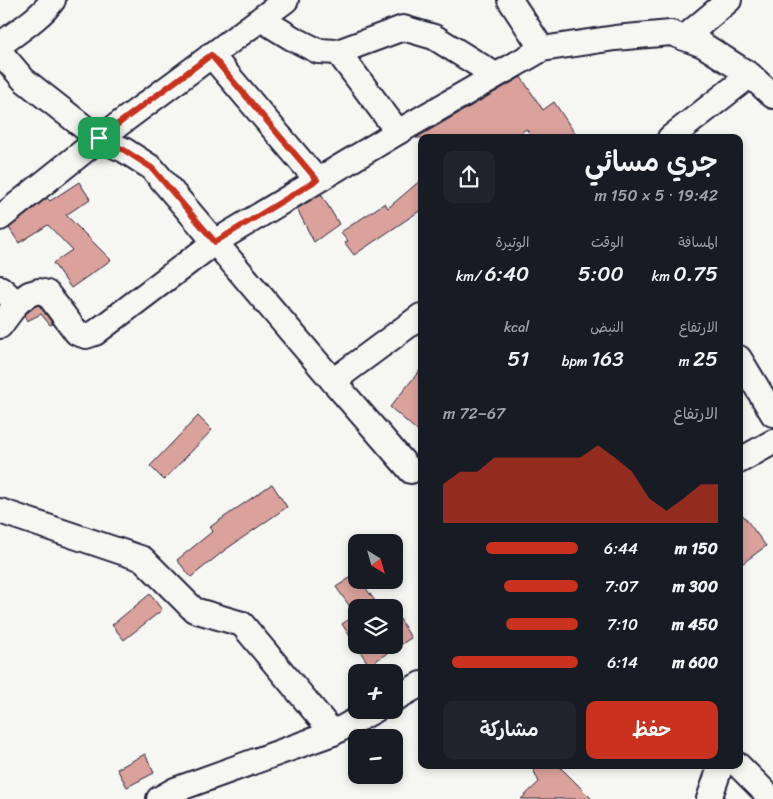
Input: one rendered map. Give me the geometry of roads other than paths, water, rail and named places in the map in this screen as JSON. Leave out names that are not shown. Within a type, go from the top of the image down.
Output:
[{"type":"street","points":[[0,45],[33,21],[53,0]]},
{"type":"street","points":[[0,218],[99,138],[286,0]]},
{"type":"street","points":[[510,0],[542,48]]},
{"type":"street","points":[[684,38],[729,0]]},
{"type":"street","points":[[261,19],[318,51],[338,52],[402,28],[434,37],[495,75]]},
{"type":"street","points":[[0,326],[9,296],[39,291],[47,293],[77,333],[86,336],[95,332],[215,242],[542,48],[615,38],[671,33],[703,45],[750,75],[773,96]]},
{"type":"street","points":[[0,52],[24,80],[99,138],[124,150],[152,168],[411,471]]},
{"type":"street","points":[[338,52],[398,132]]},
{"type":"street","points":[[211,55],[317,180]]},
{"type":"street","points":[[675,134],[750,75]]},
{"type":"street","points":[[334,382],[418,318]]},
{"type":"street","points":[[743,365],[773,414]]},
{"type":"street","points":[[743,458],[773,442]]},
{"type":"street","points":[[0,511],[143,559],[194,610],[242,624],[333,733]]},
{"type":"street","points":[[403,694],[418,686]]},
{"type":"street","points":[[158,799],[175,790],[333,733],[359,719]]},
{"type":"street","points":[[709,799],[720,769]]},
{"type":"street","points":[[742,769],[772,799]]}]
